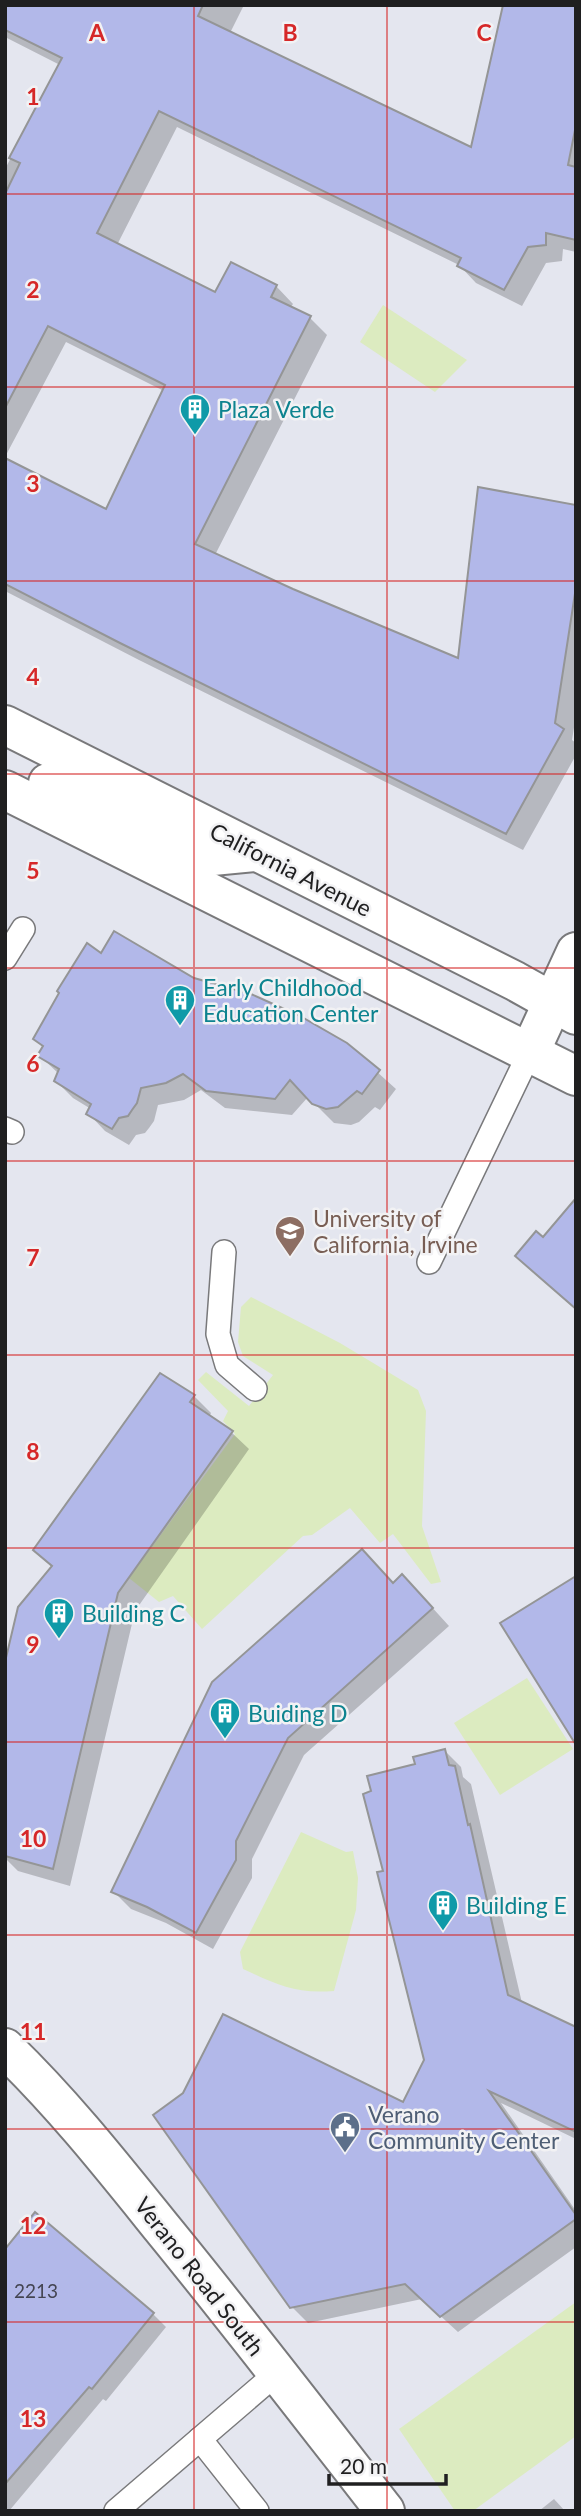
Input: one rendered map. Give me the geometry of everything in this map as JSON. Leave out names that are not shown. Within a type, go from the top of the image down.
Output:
[{"type":"main road","name":"California Avenue","points":[[5,725],[564,1008]]},
{"type":"main road","points":[[256,852],[202,857],[36,777],[20,778],[7,793],[576,1076]]},
{"type":"main road","points":[[529,1054],[564,1008],[576,952]]},
{"type":"main road","name":"Verano Road South","points":[[5,2048],[57,2100],[99,2150],[240,2324],[385,2511]]},
{"type":"lane","points":[[5,958],[23,929]]},
{"type":"lane","points":[[429,1262],[529,1054]]},
{"type":"lane","points":[[224,1252],[218,1335],[227,1365],[255,1389]]},
{"type":"lane","points":[[116,2511],[277,2373]]},
{"type":"lane","points":[[200,2439],[257,2511]]},
{"type":"shaded area","name":"University of California, Irvine","points":[[5,5],[576,5],[576,2511],[5,2511]]},
{"type":"green space","points":[[383,305],[467,360],[435,392],[360,342]]},
{"type":"green space","points":[[251,1297],[340,1343],[418,1390],[426,1411],[422,1526],[441,1582],[431,1584],[393,1534],[380,1543],[350,1508],[312,1535],[303,1536],[202,1629],[173,1596],[159,1602],[129,1578],[235,1434],[223,1421],[228,1411],[198,1380],[206,1372],[249,1406],[273,1375],[243,1356],[238,1342],[241,1307]]},
{"type":"green space","points":[[527,1678],[573,1749],[500,1795],[454,1723]]},
{"type":"green space","points":[[301,1832],[346,1852],[353,1851],[358,1878],[356,1910],[334,1991],[297,1990],[243,1969],[240,1952]]},
{"type":"green space","points":[[576,2302],[576,2436],[473,2511],[455,2511],[399,2429]]},
{"type":"building","name":"Plaza Verde","points":[[5,5],[203,5],[198,16],[471,147],[503,5],[576,5],[576,125],[568,165],[576,167],[576,240],[546,233],[546,245],[528,247],[504,290],[457,266],[461,258],[159,111],[97,233],[215,292],[231,262],[277,285],[271,297],[311,316],[195,544],[293,589],[458,658],[478,487],[576,505],[576,587],[555,723],[564,729],[506,834],[5,584],[5,458],[106,509],[165,385],[48,326],[5,408],[5,194],[20,163],[9,158],[62,58],[5,30]]},
{"type":"building","name":"Early Childhood Education Center","points":[[114,931],[194,978],[251,994],[300,1016],[347,1043],[380,1070],[362,1094],[357,1091],[338,1107],[326,1109],[312,1104],[290,1080],[275,1099],[206,1091],[183,1074],[166,1083],[141,1088],[137,1103],[128,1116],[119,1118],[112,1129],[86,1114],[91,1104],[54,1081],[59,1069],[37,1056],[43,1046],[33,1039],[59,993],[57,991],[87,943],[101,953]]},
{"type":"building","points":[[576,1198],[576,1309],[515,1256],[536,1231],[543,1237]]},
{"type":"building","name":"Building C","points":[[160,1373],[195,1395],[190,1402],[233,1431],[118,1593],[53,1869],[5,1856],[5,1662],[18,1607],[52,1566],[33,1550]]},
{"type":"building","name":"Buiding D","points":[[362,1549],[393,1583],[402,1574],[433,1608],[288,1738],[236,1841],[236,1860],[196,1933],[147,1907],[111,1892],[212,1682]]},
{"type":"building","points":[[576,1576],[576,1745],[500,1623]]},
{"type":"building","name":"Verano Community Center","points":[[445,1749],[449,1765],[455,1766],[468,1825],[470,1824],[508,1995],[576,2027],[576,2132],[489,2091],[576,2215],[576,2219],[440,2317],[405,2284],[290,2308],[153,2115],[183,2093],[223,2014],[403,2102],[424,2060],[377,1872],[383,1871],[363,1794],[371,1791],[367,1776],[415,1764],[413,1757]]},
{"type":"building","points":[[35,2212],[154,2313],[92,2389],[89,2387],[5,2484],[5,2249]]},
{"type":"place","name":"Plaza Verde","points":[[195,436]]},
{"type":"place","name":"Early Childhood Education Center","points":[[180,1027]]},
{"type":"place","name":"University of California, Irvine","points":[[290,1258]]},
{"type":"place","name":"Building C","points":[[59,1640]]},
{"type":"place","name":"Buiding D","points":[[225,1740]]},
{"type":"place","name":"Building E","points":[[443,1932]]},
{"type":"place","name":"Verano Community Center","points":[[345,2154]]}]
